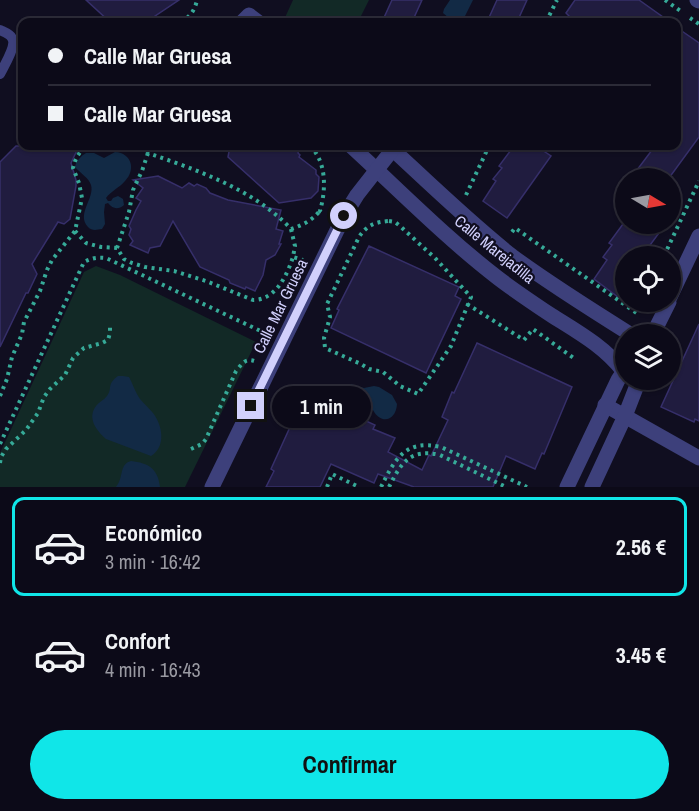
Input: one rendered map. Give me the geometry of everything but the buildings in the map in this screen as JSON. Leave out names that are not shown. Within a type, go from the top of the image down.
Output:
[{"type":"street","name":"Calle Marejadilla","points":[[355,150],[461,248],[542,310],[593,342],[615,361]]},
{"type":"street","name":"Calle Mar Gruesa","points":[[212,487],[344,216],[389,150]]},
{"type":"street","name":"Calle Marejadilla","points":[[394,150],[479,228],[512,255],[557,288],[615,325]]},
{"type":"street","points":[[681,275],[699,236]]},
{"type":"street","points":[[567,487],[615,386]]},
{"type":"street","points":[[592,487],[635,390]]},
{"type":"street","points":[[605,405],[699,458]]},
{"type":"lane","points":[[0,30],[12,37],[14,42],[0,74]]},
{"type":"path","points":[[188,18],[197,0]]},
{"type":"path","points":[[548,18],[557,0]]},
{"type":"path","points":[[0,396],[24,322],[40,291],[47,270],[75,231],[82,198],[79,183],[72,168],[81,150]]},
{"type":"path","points":[[117,248],[124,259],[132,263],[174,271],[253,300],[260,300],[276,289],[288,273],[293,257],[295,246],[291,229],[276,214],[246,194],[145,150]]},
{"type":"path","points":[[291,229],[306,224],[313,218],[320,211],[324,198],[324,182],[319,157],[313,150]]},
{"type":"path","points":[[464,198],[487,150]]},
{"type":"path","points":[[117,248],[129,212],[133,190],[148,153]]},
{"type":"path","points":[[669,246],[699,181]]},
{"type":"path","points":[[320,211],[326,215]]},
{"type":"path","points":[[389,221],[400,226],[436,259],[471,297],[467,304],[451,346],[418,394],[400,386],[383,372],[366,368],[325,348],[324,338],[330,317],[327,304],[359,237],[375,222],[389,221]]},
{"type":"path","points":[[508,239],[515,228],[615,299]]},
{"type":"path","points":[[75,231],[86,243],[117,248]]},
{"type":"path","points":[[298,270],[308,251]]},
{"type":"path","points":[[293,257],[303,260]]},
{"type":"path","points":[[0,444],[84,262],[91,258],[106,258],[264,333],[267,334],[269,331]]},
{"type":"path","points":[[467,304],[524,340],[533,329],[575,359]]},
{"type":"path","points":[[0,463],[6,449],[26,430],[38,413],[50,388],[65,375],[73,358],[84,348],[108,340],[110,326]]},
{"type":"path","points":[[191,449],[202,444],[206,439],[236,370],[244,361],[249,359],[254,361]]},
{"type":"path","points":[[381,487],[389,469],[404,452],[413,447],[431,444],[526,487]]},
{"type":"path","points":[[389,487],[395,472],[407,459],[431,453],[440,455],[506,487]]},
{"type":"path","points":[[327,487],[332,474],[359,487]]},
{"type":"green space","points":[[293,0],[369,0],[360,18],[285,18]]},
{"type":"green space","points":[[96,266],[120,275],[256,342],[185,487],[0,487],[0,453],[84,272]]},
{"type":"water","points":[[450,0],[473,0],[464,18],[449,18],[443,13]]},
{"type":"water","points":[[115,152],[125,155],[131,167],[125,181],[106,198],[111,201],[118,196],[123,199],[124,205],[116,208],[108,203],[105,204],[105,224],[102,229],[93,230],[88,227],[84,217],[91,195],[91,185],[75,167],[86,153],[94,153],[104,158]]},
{"type":"water","points":[[118,376],[129,377],[138,396],[153,413],[159,424],[161,442],[151,456],[106,439],[94,424],[93,410],[107,396],[112,382]]},
{"type":"water","points":[[351,384],[364,388],[379,387],[392,395],[397,404],[394,414],[388,419],[380,418],[373,410],[366,412],[359,404],[346,402],[342,397],[342,392]]},
{"type":"water","points":[[131,461],[148,465],[155,471],[160,487],[116,487],[123,468]]},
{"type":"route","points":[[251,406],[344,216]]}]
